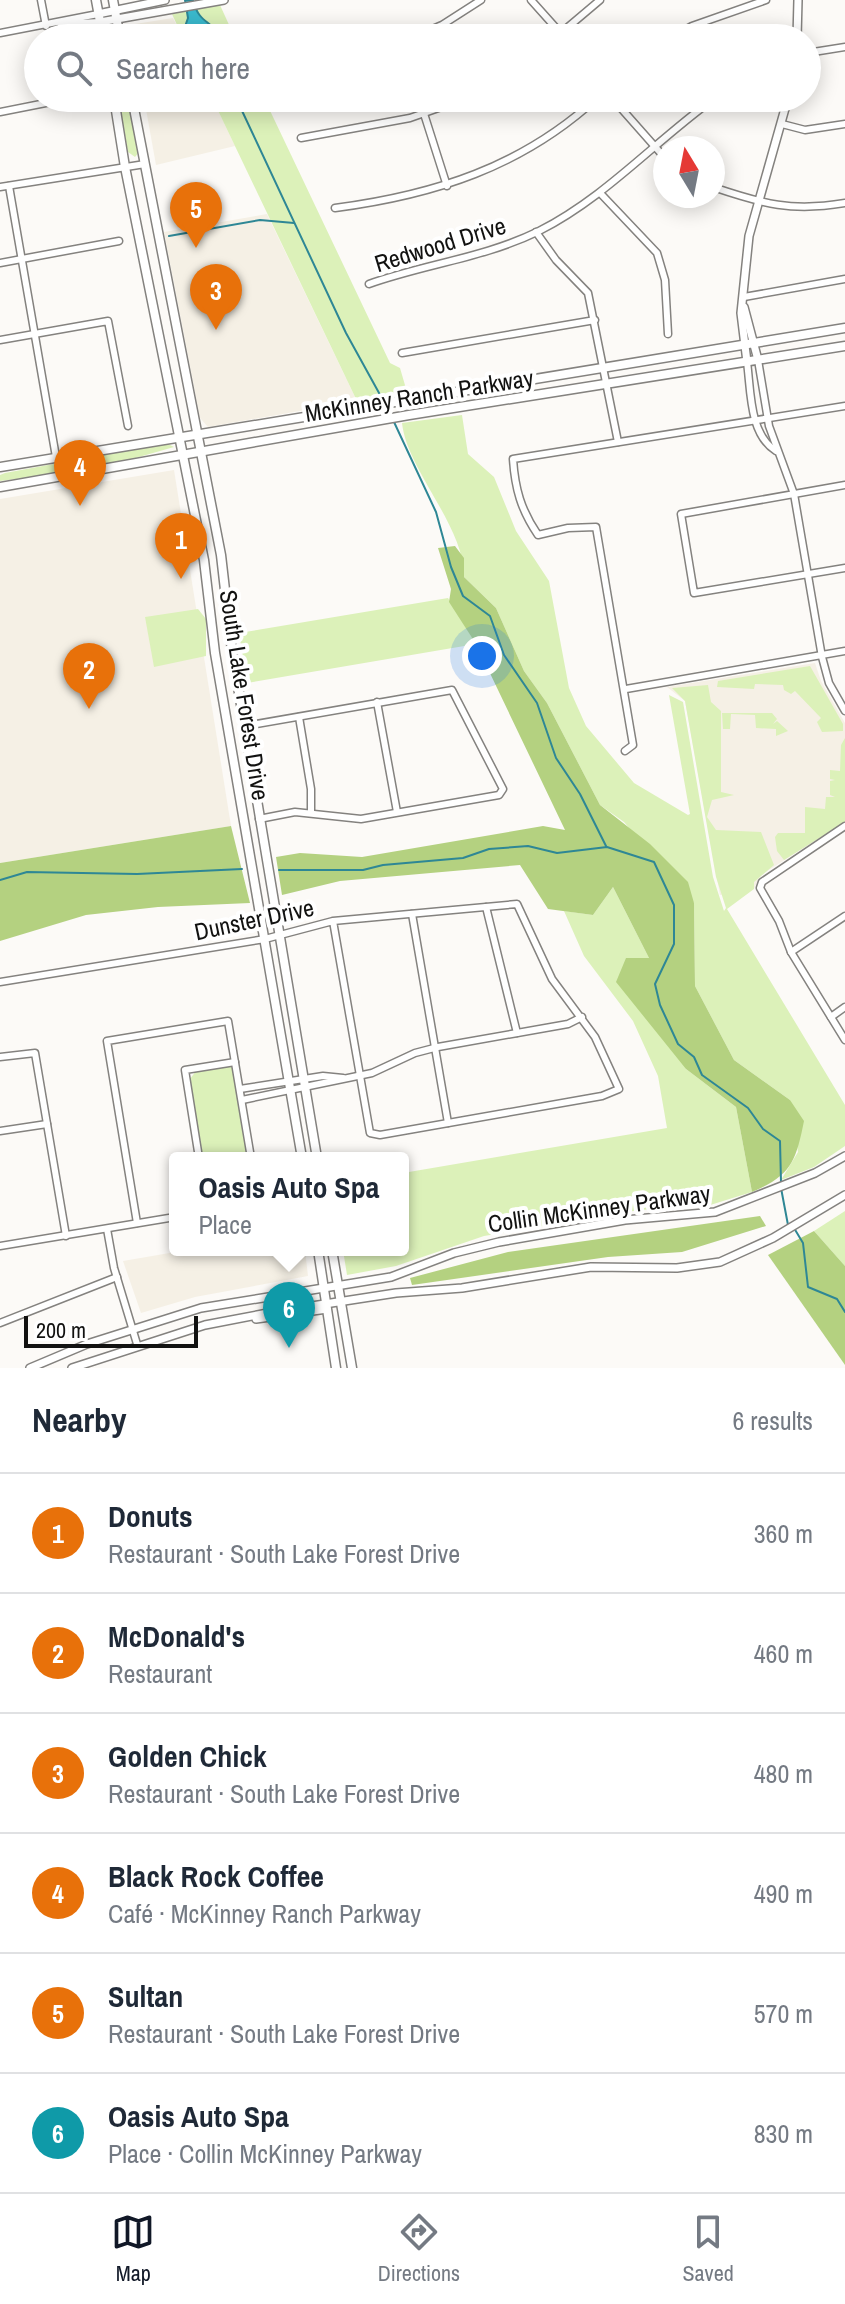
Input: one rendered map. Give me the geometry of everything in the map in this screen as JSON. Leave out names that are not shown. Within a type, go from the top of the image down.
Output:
[{"type":"main road","points":[[96,0],[100,24]]},
{"type":"main road","name":"South Lake Forest Drive","points":[[116,112],[204,560],[217,663],[301,1152]]},
{"type":"main road","points":[[135,112],[201,454]]},
{"type":"main road","points":[[158,327],[176,323]]},
{"type":"main road","name":"McKinney Ranch Parkway","points":[[0,467],[845,328]]},
{"type":"main road","name":"McKinney Ranch Parkway","points":[[0,487],[409,415],[845,346]]},
{"type":"main road","points":[[311,433],[339,423],[340,414],[335,410]]},
{"type":"main road","name":"South Lake Forest Drive","points":[[201,454],[316,1152]]},
{"type":"main road","points":[[217,663],[234,661]]},
{"type":"main road","points":[[245,821],[259,819]]},
{"type":"main road","points":[[319,1256],[336,1368]]},
{"type":"main road","points":[[333,1256],[352,1368]]},
{"type":"street","points":[[41,0],[46,24]]},
{"type":"street","points":[[58,24],[99,18],[115,9],[165,0]]},
{"type":"street","points":[[115,9],[175,9],[224,0]]},
{"type":"street","points":[[441,24],[481,0]]},
{"type":"street","points":[[531,0],[550,24]]},
{"type":"street","points":[[573,24],[600,0]]},
{"type":"street","points":[[698,24],[766,0]]},
{"type":"street","points":[[797,24],[798,0]]},
{"type":"street","points":[[0,33],[24,29]]},
{"type":"street","points":[[821,51],[845,47]]},
{"type":"street","points":[[0,112],[24,107]]},
{"type":"street","points":[[301,138],[429,112]]},
{"type":"street","points":[[335,208],[403,198],[447,186],[531,149],[579,112]]},
{"type":"street","points":[[624,112],[653,146]]},
{"type":"street","name":"Redwood Drive","points":[[669,136],[698,112]]},
{"type":"street","points":[[785,112],[747,245],[744,307],[741,313],[749,343],[758,360],[767,418],[776,451],[794,494],[822,657],[829,683],[845,711]]},
{"type":"street","points":[[424,114],[447,186]]},
{"type":"street","points":[[782,124],[805,130],[845,124]]},
{"type":"street","name":"Redwood Drive","points":[[369,284],[456,263],[536,232],[601,194],[653,150]]},
{"type":"street","points":[[0,187],[145,164]]},
{"type":"street","points":[[9,186],[56,457]]},
{"type":"street","points":[[725,191],[757,202],[796,209],[845,203]]},
{"type":"street","points":[[601,194],[657,253],[665,280],[668,334]]},
{"type":"street","points":[[536,232],[556,260],[588,293],[618,442]]},
{"type":"street","points":[[0,263],[119,241]]},
{"type":"street","points":[[744,297],[845,279]]},
{"type":"street","points":[[402,353],[595,320]]},
{"type":"street","points":[[0,340],[108,321],[128,426]]},
{"type":"street","points":[[749,343],[747,362],[756,420],[768,446],[776,451]]},
{"type":"street","points":[[625,751],[633,745],[626,689],[596,527],[568,528],[538,535],[524,514],[515,490],[513,459],[845,406]]},
{"type":"street","points":[[845,485],[681,514],[694,593],[845,568]]},
{"type":"street","points":[[626,689],[845,651]]},
{"type":"street","points":[[245,726],[452,690],[503,792],[348,820],[311,813],[259,819]]},
{"type":"street","points":[[377,702],[397,812]]},
{"type":"street","points":[[299,717],[311,789],[311,813]]},
{"type":"street","points":[[845,826],[762,882],[762,894],[779,921],[791,952],[845,1040]]},
{"type":"street","name":"Dunster Drive","points":[[0,982],[265,939],[333,921],[517,904],[552,979],[582,1017]]},
{"type":"street","points":[[486,907],[517,1033]]},
{"type":"street","points":[[412,914],[448,1123]]},
{"type":"street","points":[[791,952],[845,916]]},
{"type":"street","points":[[242,1100],[305,1089],[359,1075],[435,1048],[568,1024],[582,1017],[619,1089],[614,1094],[380,1135],[370,1133],[359,1075],[333,921]]},
{"type":"street","points":[[831,1017],[845,1007]]},
{"type":"street","points":[[137,1223],[107,1041],[228,1021],[250,1152]]},
{"type":"street","points":[[0,1057],[35,1053],[66,1236]]},
{"type":"street","points":[[198,1152],[185,1070],[235,1062]]},
{"type":"street","points":[[240,1089],[303,1078],[344,1078]]},
{"type":"street","points":[[0,1131],[47,1124]]},
{"type":"street","name":"Collin McKinney Parkway","points":[[30,1368],[132,1328],[201,1308],[391,1277],[454,1253],[499,1242],[625,1220],[715,1212],[755,1199],[815,1173],[845,1156]]},
{"type":"street","points":[[72,1368],[137,1344],[234,1319],[591,1267],[694,1266],[745,1253],[845,1195]]},
{"type":"street","points":[[0,1246],[169,1218]]},
{"type":"street","points":[[107,1229],[117,1277],[137,1344]]},
{"type":"street","points":[[0,1323],[117,1277]]},
{"type":"shaded area","points":[[173,18],[176,24],[135,24]]},
{"type":"shaded area","points":[[147,112],[219,112],[235,146],[156,165]]},
{"type":"shaded area","points":[[267,214],[357,401],[208,427],[200,418],[164,232]]},
{"type":"shaded area","points":[[174,470],[231,826],[0,863],[0,499]]},
{"type":"shaded area","points":[[815,663],[821,681],[845,723],[845,822],[761,875],[754,889],[720,895],[685,701],[667,687]]},
{"type":"shaded area","points":[[169,1253],[169,1256],[306,1256],[308,1276],[195,1297],[141,1313],[123,1261]]},
{"type":"green space","points":[[220,5],[229,24],[177,24],[172,14]]},
{"type":"green space","points":[[121,112],[131,112],[139,152],[135,157],[128,152]]},
{"type":"green space","points":[[219,112],[271,112],[390,363],[400,368],[407,392],[357,401]]},
{"type":"green space","points":[[462,415],[468,454],[494,477],[516,531],[549,581],[569,688],[586,726],[634,783],[688,815],[669,695],[683,702],[713,877],[724,911],[726,908],[716,877],[685,701],[672,688],[708,685],[711,702],[721,711],[721,792],[734,795],[712,800],[707,817],[716,830],[761,832],[774,865],[754,882],[754,889],[727,909],[845,1105],[845,1146],[814,1167],[781,1180],[798,1152],[790,1100],[734,1060],[695,986],[694,903],[624,822],[600,805],[547,703],[524,671],[496,608],[464,577],[455,538],[414,460],[402,423]]},
{"type":"green space","points":[[166,443],[174,447],[97,469],[0,481],[0,475],[5,473]]},
{"type":"green space","points":[[455,546],[464,558],[464,577],[496,608],[524,671],[547,703],[600,805],[650,844],[688,882],[694,903],[695,986],[734,1060],[790,1100],[804,1121],[790,1166],[765,1186],[752,1192],[736,1107],[686,1069],[616,982],[626,958],[649,958],[613,887],[593,915],[548,909],[520,865],[340,881],[282,895],[276,857],[300,853],[362,857],[543,826],[565,830],[476,644],[449,602],[451,589],[438,548]]},
{"type":"green space","points":[[448,598],[476,644],[247,683],[239,633]]},
{"type":"green space","points":[[198,609],[206,619],[206,656],[154,667],[145,617]]},
{"type":"green space","points":[[810,666],[843,724],[843,731],[822,732],[817,722],[821,718],[795,691],[791,694],[784,690],[783,685],[755,684],[754,689],[717,687],[718,681]]},
{"type":"green space","points":[[722,713],[772,713],[777,719],[773,724],[777,721],[788,731],[776,736],[776,729],[756,728],[755,715],[731,714],[730,729],[723,729]]},
{"type":"green space","points":[[845,738],[845,822],[784,860],[777,851],[775,837],[778,833],[805,833],[805,807],[825,809],[826,797],[835,797],[830,795],[830,781],[835,780],[830,779],[830,770],[840,771],[841,745]]},
{"type":"green space","points":[[231,826],[250,903],[158,907],[86,915],[0,941],[0,863]]},
{"type":"green space","points":[[613,887],[649,958],[686,1069],[736,1107],[752,1192],[707,1206],[639,1210],[484,1236],[396,1266],[347,1275],[344,1256],[409,1256],[409,1172],[667,1128],[658,1076],[633,1021],[584,956],[564,911],[593,915]]},
{"type":"green space","points":[[229,1066],[234,1069],[248,1152],[202,1152],[190,1079],[196,1071]]},
{"type":"green space","points":[[845,1211],[845,1266],[814,1231]]},
{"type":"green space","points":[[760,1216],[766,1226],[682,1252],[608,1257],[412,1285],[410,1278],[508,1252]]},
{"type":"green space","points":[[814,1231],[845,1266],[845,1365],[768,1255]]},
{"type":"water","points":[[185,0],[193,0],[199,14],[209,24],[186,24]]},
{"type":"waterway","points":[[243,112],[346,333],[384,402]]},
{"type":"waterway","points":[[169,236],[260,220],[294,223]]},
{"type":"waterway","points":[[394,422],[436,512],[451,567],[463,596],[490,616],[504,655],[537,703],[556,758],[580,794],[606,846]]},
{"type":"waterway","points":[[279,870],[363,870],[383,865],[463,858],[489,849],[528,846],[557,853],[607,847],[654,862],[674,905],[674,944],[655,984],[660,1005],[678,1044],[694,1057],[702,1075],[748,1108],[763,1129],[780,1141],[781,1182]]},
{"type":"waterway","points":[[0,880],[27,872],[137,874],[242,869]]},
{"type":"waterway","points":[[781,1188],[788,1225]]},
{"type":"waterway","points":[[794,1228],[803,1243],[808,1287],[837,1299],[845,1312]]},
{"type":"place","name":"Sultan","points":[[196,248]]},
{"type":"place","name":"Golden Chick","points":[[216,330]]},
{"type":"place","name":"Black Rock Coffee","points":[[80,506]]},
{"type":"place","name":"Donuts","points":[[181,579]]},
{"type":"place","name":"McDonald's","points":[[89,709]]},
{"type":"place","name":"Oasis Auto Spa","points":[[289,1348]]}]
